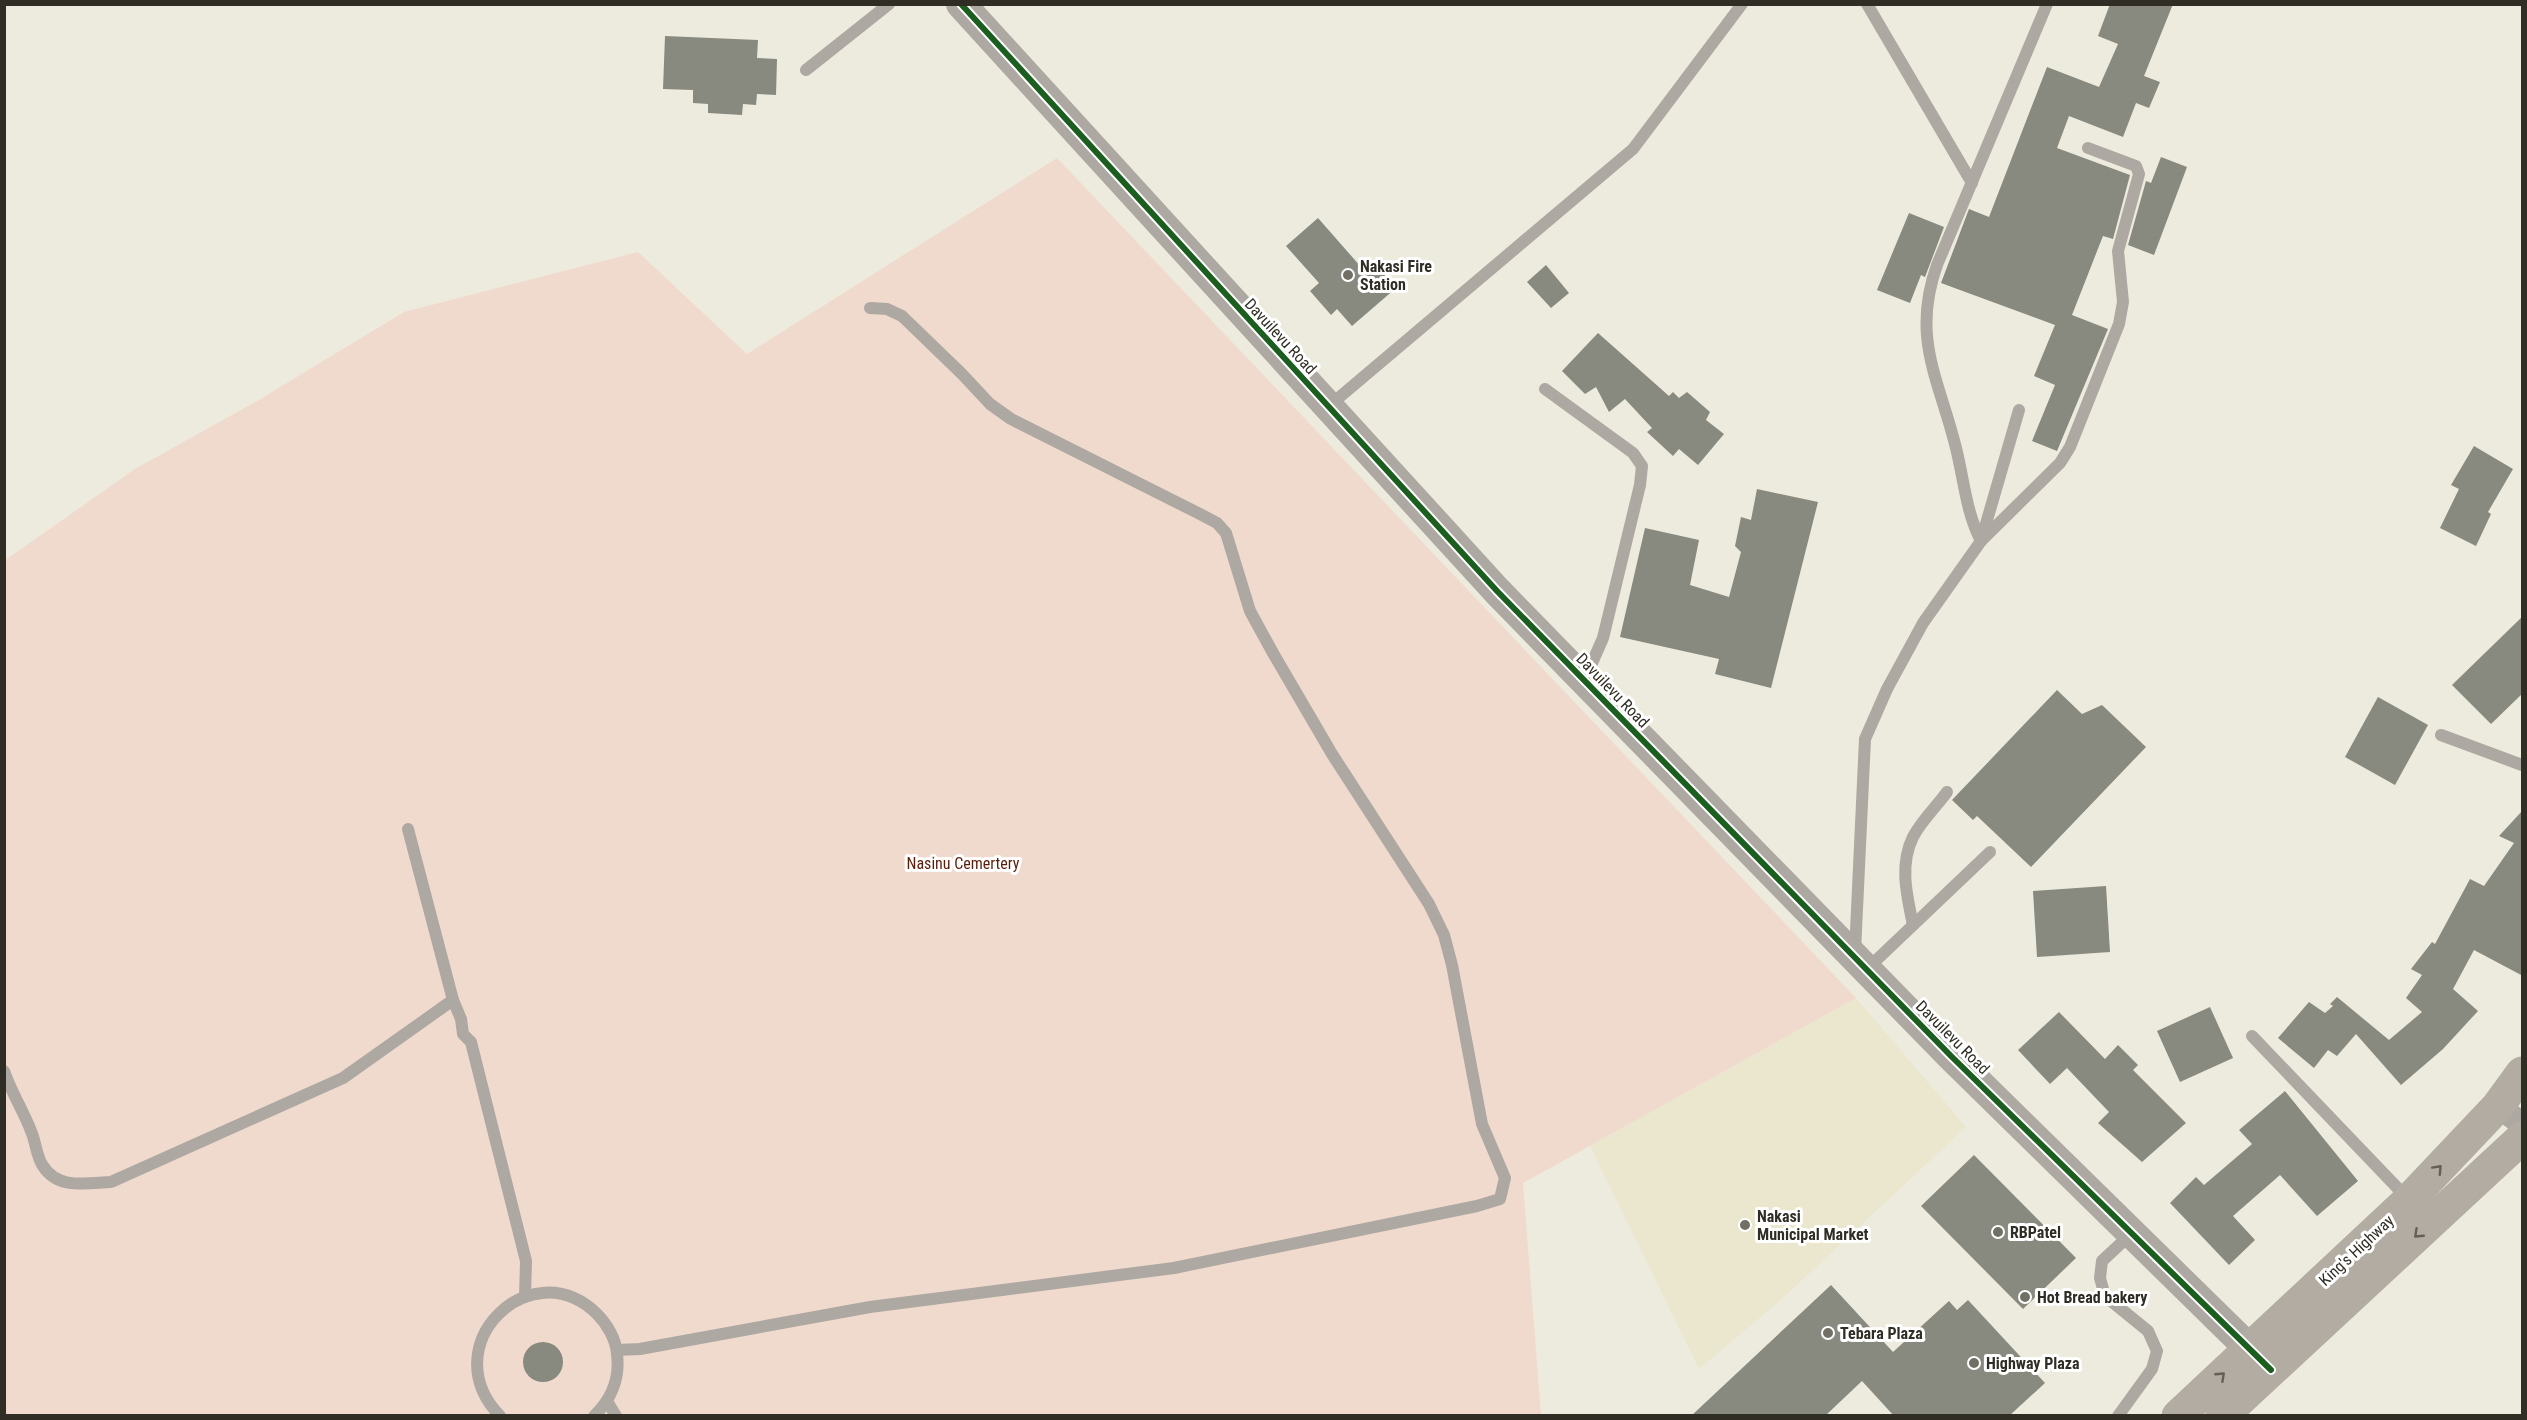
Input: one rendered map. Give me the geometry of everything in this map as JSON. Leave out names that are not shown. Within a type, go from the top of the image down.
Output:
[{"type":"highway","name":"King's Highway","points":[[2222,1416],[2260,1360],[2409,1200],[2510,1115],[2523,1073]]},
{"type":"highway","name":"King's Highway","points":[[2178,1416],[2260,1360],[2523,1138]]},
{"type":"street","name":"Davuilevu Road","points":[[961,4],[1497,591],[1951,1056],[2260,1360]]},
{"type":"lane","points":[[806,70],[889,4]]},
{"type":"lane","points":[[1328,407],[1633,149],[1742,4]]},
{"type":"lane","points":[[1867,4],[1972,183]]},
{"type":"lane","points":[[1981,541],[1968,509],[1956,447],[1930,362],[1925,320],[1930,283],[2048,4]]},
{"type":"lane","points":[[1861,962],[1864,739],[1887,689],[1923,623],[1981,541],[2060,463],[2070,447],[2119,324],[2123,302],[2118,251],[2139,174],[2136,166],[2088,148]]},
{"type":"lane","points":[[617,1350],[640,1349],[870,1307],[1174,1268],[1451,1213],[1500,1199],[1503,1189],[1505,1178],[1482,1124],[1475,1096],[1452,965],[1444,934],[1429,904],[1332,754],[1250,611],[1226,532],[1217,523],[1198,513],[1011,419],[990,404],[902,316],[888,309],[870,308]]},
{"type":"lane","points":[[1545,389],[1633,453],[1642,466],[1640,485],[1603,638],[1584,680]]},
{"type":"lane","points":[[1981,541],[2019,410]]},
{"type":"lane","points":[[2441,735],[2523,765]]},
{"type":"lane","points":[[1913,925],[1906,893],[1905,861],[1913,836],[1947,792]]},
{"type":"lane","points":[[408,829],[453,1000],[461,1019],[463,1034],[471,1042],[526,1261],[525,1297]]},
{"type":"lane","points":[[1861,962],[1913,925],[1990,852]]},
{"type":"lane","points":[[4,1071],[32,1132],[43,1166],[51,1175],[62,1182],[75,1184],[111,1182],[343,1078],[453,1000]]},
{"type":"lane","points":[[2252,1036],[2409,1200]]},
{"type":"lane","points":[[2118,1416],[2152,1369],[2157,1351],[2148,1332],[2105,1296],[2100,1278],[2102,1261],[2132,1233]]},
{"type":"lane","points":[[492,1413],[479,1381],[477,1360],[481,1339],[498,1313],[525,1297],[542,1293],[559,1294],[590,1307],[607,1327],[617,1350],[617,1377],[607,1401],[594,1416]]},
{"type":"lane","points":[[607,1401],[616,1416]]},
{"type":"shaded area","name":"Nakasi Municipal Market","points":[[1856,998],[1966,1127],[1782,1299],[1699,1369],[1590,1146]]},
{"type":"green space","name":"Nasinu Cemertery","points":[[1057,158],[1856,998],[1523,1183],[1541,1415],[5,1415],[4,561],[135,469],[257,401],[404,312],[638,252],[747,354]]},
{"type":"building","points":[[2110,4],[2173,4],[2144,76],[2160,82],[2149,108],[2136,103],[2123,137],[2069,116],[2057,148],[2130,175],[2113,239],[2103,236],[2072,315],[2108,329],[2057,451],[2032,441],[2055,385],[2034,376],[2055,325],[1941,283],[1969,209],[1989,217],[2047,67],[2099,87],[2118,44],[2098,36]]},
{"type":"building","points":[[665,36],[758,40],[757,58],[777,59],[776,95],[757,94],[756,105],[743,104],[742,115],[708,113],[708,104],[693,103],[693,90],[663,89]]},
{"type":"building","points":[[2161,157],[2187,167],[2154,255],[2128,245],[2146,181],[2151,183]]},
{"type":"building","points":[[1909,213],[1944,227],[1925,277],[1921,275],[1910,303],[1877,290]]},
{"type":"building","name":"Nakasi Fire Station","points":[[1318,218],[1361,267],[1370,259],[1396,288],[1352,326],[1337,309],[1331,315],[1310,291],[1319,283],[1286,246]]},
{"type":"building","points":[[1546,265],[1569,293],[1551,308],[1527,282]]},
{"type":"building","points":[[1598,333],[1669,396],[1673,392],[1679,398],[1687,392],[1710,412],[1706,420],[1724,434],[1698,465],[1679,449],[1673,456],[1647,432],[1652,428],[1625,399],[1609,412],[1596,387],[1585,394],[1562,371]]},
{"type":"building","points":[[2474,446],[2513,469],[2488,512],[2491,514],[2476,546],[2440,528],[2459,489],[2451,485]]},
{"type":"building","points":[[1757,489],[1818,502],[1771,688],[1715,674],[1719,659],[1620,637],[1645,528],[1699,540],[1690,585],[1729,597],[1741,552],[1735,546],[1741,517],[1751,520]]},
{"type":"building","points":[[2523,616],[2523,693],[2491,724],[2452,685]]},
{"type":"building","points":[[2057,690],[2082,714],[2102,705],[2146,747],[2031,867],[1977,816],[1973,820],[1952,800]]},
{"type":"building","points":[[2378,697],[2428,725],[2395,785],[2345,757]]},
{"type":"building","points":[[2523,810],[2523,976],[2474,950],[2453,989],[2478,1011],[2443,1049],[2401,1085],[2356,1034],[2337,1056],[2328,1050],[2314,1068],[2278,1038],[2309,1002],[2325,1013],[2333,1006],[2330,1004],[2337,997],[2389,1040],[2422,1012],[2406,998],[2422,975],[2411,969],[2432,942],[2435,944],[2470,879],[2484,886],[2514,843],[2499,836]]},
{"type":"building","points":[[2106,886],[2110,952],[2037,957],[2033,891]]},
{"type":"building","points":[[2210,1007],[2233,1058],[2180,1082],[2157,1031]]},
{"type":"building","points":[[2059,1012],[2105,1059],[2118,1045],[2138,1065],[2133,1070],[2186,1123],[2142,1162],[2098,1123],[2109,1112],[2067,1068],[2050,1084],[2018,1050]]},
{"type":"building","points":[[2285,1091],[2358,1181],[2317,1216],[2280,1175],[2233,1216],[2255,1240],[2229,1265],[2170,1203],[2196,1177],[2204,1185],[2252,1144],[2239,1130]]},
{"type":"building","name":"RBPatel","points":[[1974,1155],[2076,1258],[2023,1309],[1921,1206]]},
{"type":"building","name":"Tebara Plaza","points":[[1831,1285],[1893,1352],[1949,1301],[1957,1310],[1968,1300],[2045,1383],[2009,1416],[1894,1416],[1862,1381],[1825,1416],[1691,1416]]},
{"type":"building","points":[[543,1342],[551,1343],[557,1348],[562,1354],[562,1370],[557,1376],[551,1381],[543,1382],[535,1381],[529,1376],[524,1370],[523,1362],[524,1354],[529,1348],[535,1343]]},
{"type":"cycle path","points":[[961,4],[1497,591],[1951,1056],[2271,1370]]},
{"type":"place","name":"Nakasi Fire Station","points":[[1348,275]]},
{"type":"place","name":"Nakasi Municipal Market","points":[[1745,1225]]},
{"type":"place","name":"RBPatel","points":[[1998,1232]]},
{"type":"place","name":"Hot Bread bakery","points":[[2025,1297]]},
{"type":"place","name":"Tebara Plaza","points":[[1828,1333]]},
{"type":"place","name":"Highway Plaza","points":[[1974,1363]]}]
